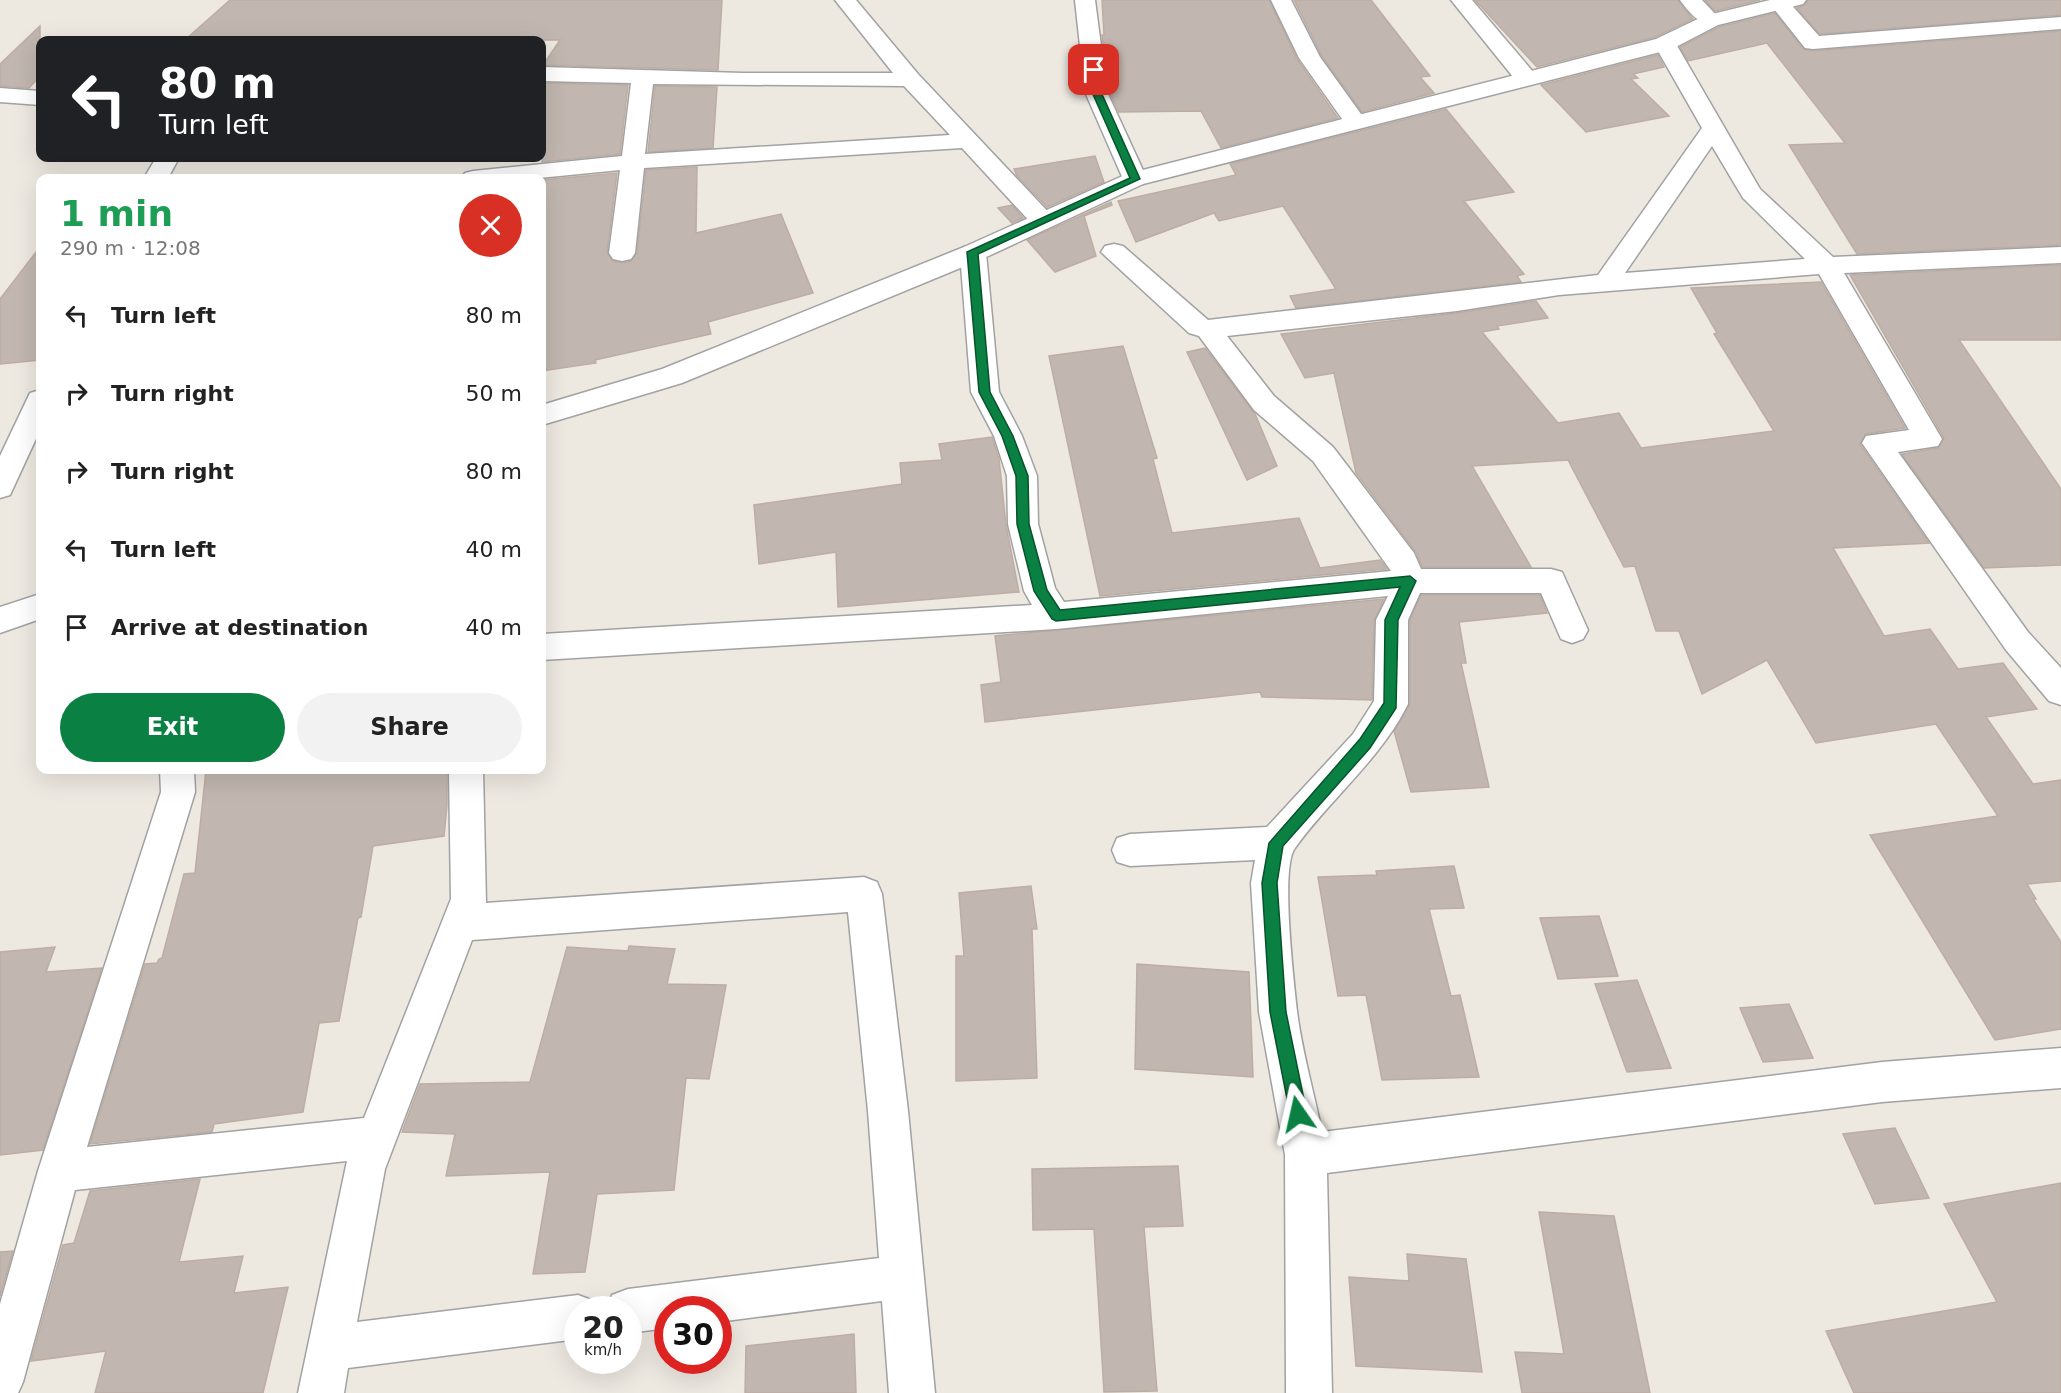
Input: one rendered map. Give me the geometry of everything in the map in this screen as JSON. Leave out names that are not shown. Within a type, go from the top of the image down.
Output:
[{"type":"street","points":[[845,0],[910,79],[1043,220]]},
{"type":"street","points":[[1085,0],[1096,92],[1135,179]]},
{"type":"street","points":[[1281,0],[1310,58],[1355,121]]},
{"type":"street","points":[[1461,0],[1526,78]]},
{"type":"street","points":[[1690,0],[1711,20]]},
{"type":"street","points":[[546,414],[672,376],[973,252],[1135,179],[1355,121],[1665,44],[1711,20],[1789,2],[1813,43],[2061,23]]},
{"type":"street","points":[[1665,44],[1751,193],[1827,265],[1928,439],[1876,443],[2017,642],[2061,691]]},
{"type":"street","points":[[546,74],[910,79]]},
{"type":"street","points":[[622,254],[643,77]]},
{"type":"street","points":[[0,95],[36,98]]},
{"type":"street","points":[[1605,284],[1713,128]]},
{"type":"street","points":[[513,174],[632,162],[968,141]]},
{"type":"street","points":[[973,252],[985,392],[1008,436],[1022,476],[1023,524],[1040,591],[1056,616]]},
{"type":"street","points":[[1114,252],[1198,327],[1208,329],[1456,302],[1558,287],[1827,265],[1877,265],[2061,255]]},
{"type":"street","points":[[1208,329],[1245,381],[1264,403],[1323,454],[1403,561],[1410,581],[1392,620],[1391,704],[1365,744],[1276,843],[1269,883],[1278,1012],[1306,1155],[1309,1393]]},
{"type":"street","points":[[0,487],[36,409]]},
{"type":"street","points":[[546,647],[1056,616],[1410,581],[1551,580],[1572,630]]},
{"type":"street","points":[[0,620],[36,608]]},
{"type":"street","points":[[0,1382],[60,1171],[178,792],[177,774]]},
{"type":"street","points":[[321,1393],[364,1169],[469,899],[466,774]]},
{"type":"street","points":[[1130,850],[1276,843]]},
{"type":"street","points":[[459,923],[864,894],[903,1276],[912,1393]]},
{"type":"street","points":[[1306,1155],[1882,1082],[2061,1068]]},
{"type":"street","points":[[60,1171],[377,1137]]},
{"type":"street","points":[[642,1309],[903,1276]]},
{"type":"street","points":[[330,1348],[564,1319]]},
{"type":"building","points":[[230,0],[722,0],[718,70],[546,65],[546,61],[560,40],[546,40],[546,36],[190,36]]},
{"type":"building","points":[[1102,0],[1269,0],[1297,59],[1338,118],[1221,148],[1201,111],[1119,112],[1109,91],[1102,35],[1104,35]]},
{"type":"building","points":[[1294,0],[1371,0],[1430,76],[1420,77],[1434,93],[1362,112],[1322,56]]},
{"type":"building","points":[[1475,0],[1678,0],[1693,19],[1655,37],[1537,67]]},
{"type":"building","points":[[1705,0],[1760,0],[1715,11]]},
{"type":"building","points":[[1808,0],[2061,0],[2061,15],[1820,34],[1797,8],[1805,5]]},
{"type":"building","points":[[1775,13],[1803,49],[1813,51],[2061,31],[2061,245],[1857,254],[1789,145],[1845,143],[1767,43],[1688,61],[1680,47],[1719,27]]},
{"type":"building","points":[[40,26],[40,36],[36,36],[36,80],[29,88],[0,86],[0,64]]},
{"type":"building","points":[[1658,55],[1664,67],[1633,74],[1638,78],[1631,79],[1669,116],[1586,132],[1541,85]]},
{"type":"building","points":[[546,83],[628,85],[620,154],[546,162]]},
{"type":"building","points":[[655,86],[717,87],[713,148],[648,152]]},
{"type":"building","points":[[1446,109],[1514,192],[1464,201],[1524,274],[1517,276],[1521,282],[1296,308],[1290,296],[1336,289],[1283,206],[1219,221],[1214,213],[1136,242],[1118,201],[1236,175],[1230,164]]},
{"type":"building","points":[[1095,156],[1104,182],[1047,207],[1017,176],[1014,169]]},
{"type":"building","points":[[697,167],[696,233],[781,214],[813,293],[708,322],[711,334],[595,360],[596,363],[546,370],[546,180],[617,173],[607,253],[613,261],[622,263],[631,261],[637,253],[646,170]]},
{"type":"building","points":[[1111,202],[1112,205],[1084,216],[1096,256],[1055,272],[1027,240]]},
{"type":"building","points":[[1012,205],[1023,218],[1012,223],[998,208]]},
{"type":"building","points":[[36,252],[36,360],[0,364],[0,299]]},
{"type":"building","points":[[2061,265],[2061,340],[1959,340],[2061,489],[2061,565],[1984,568],[1902,454],[1938,448],[1944,438],[1850,275]]},
{"type":"building","points":[[1821,282],[1905,428],[1866,434],[1860,444],[1929,543],[1833,548],[1884,636],[1930,629],[1958,669],[2003,663],[2037,709],[1986,717],[2033,784],[2061,780],[2061,881],[2027,884],[2036,899],[2033,899],[2061,942],[2061,1029],[1995,1040],[1870,835],[1998,816],[1936,724],[1816,743],[1767,660],[1702,694],[1679,631],[1656,631],[1635,566],[1624,567],[1568,460],[1472,466],[1531,567],[1422,567],[1416,552],[1356,473],[1334,373],[1305,378],[1281,334],[1536,301],[1548,318],[1497,326],[1499,329],[1482,332],[1558,423],[1619,413],[1641,448],[1774,431],[1714,334],[1717,333],[1691,288]]},
{"type":"building","points":[[1123,346],[1157,458],[1153,459],[1172,533],[1299,518],[1320,568],[1380,560],[1387,569],[1100,596],[1049,356]]},
{"type":"building","points":[[1205,348],[1255,414],[1277,466],[1247,480],[1187,352]]},
{"type":"building","points":[[992,437],[999,459],[1006,525],[1019,592],[838,607],[836,552],[759,564],[754,505],[902,484],[900,463],[942,460],[939,444]]},
{"type":"building","points":[[1421,595],[1540,595],[1547,613],[1459,622],[1466,663],[1461,663],[1489,787],[1411,792],[1394,731],[1410,704],[1410,620]]},
{"type":"building","points":[[1384,599],[1374,620],[1372,700],[1262,697],[1260,692],[985,722],[981,685],[1001,682],[995,636]]},
{"type":"building","points":[[206,774],[447,774],[444,836],[373,846],[339,1021],[319,1023],[303,1112],[214,1124],[212,1132],[90,1144],[145,964],[157,963],[162,958],[184,874],[195,873]]},
{"type":"building","points":[[1454,866],[1464,908],[1429,909],[1451,996],[1460,995],[1479,1077],[1382,1080],[1366,995],[1338,996],[1318,877],[1377,875],[1376,871]]},
{"type":"building","points":[[1031,886],[1037,929],[1032,929],[1037,1078],[956,1081],[956,956],[964,956],[959,893]]},
{"type":"building","points":[[1599,916],[1618,976],[1558,979],[1540,918]]},
{"type":"building","points":[[629,946],[675,949],[667,984],[726,985],[709,1079],[686,1078],[674,1190],[597,1194],[585,1272],[533,1274],[550,1172],[446,1176],[455,1134],[402,1132],[420,1084],[530,1082],[567,947],[628,951]]},
{"type":"building","points":[[55,947],[46,972],[102,968],[43,1150],[0,1155],[0,952]]},
{"type":"building","points":[[1137,964],[1249,972],[1253,1077],[1135,1069]]},
{"type":"building","points":[[1637,980],[1671,1068],[1627,1072],[1595,984]]},
{"type":"building","points":[[1789,1004],[1813,1058],[1763,1062],[1740,1008]]},
{"type":"building","points":[[1895,1128],[1929,1198],[1875,1204],[1843,1134]]},
{"type":"building","points":[[1178,1166],[1183,1226],[1144,1227],[1157,1391],[1104,1392],[1094,1229],[1033,1230],[1032,1169]]},
{"type":"building","points":[[200,1179],[179,1262],[243,1256],[234,1293],[288,1287],[263,1393],[95,1393],[106,1351],[31,1361],[63,1245],[74,1243],[90,1191]]},
{"type":"building","points":[[2061,1183],[2061,1393],[1854,1393],[1826,1331],[1997,1302],[1944,1204]]},
{"type":"building","points":[[1539,1212],[1614,1216],[1650,1393],[1522,1393],[1515,1352],[1564,1354]]},
{"type":"building","points":[[13,1251],[0,1296],[0,1252]]},
{"type":"building","points":[[1407,1254],[1466,1259],[1482,1372],[1356,1366],[1349,1277],[1409,1281]]},
{"type":"building","points":[[854,1334],[856,1393],[745,1393],[746,1346]]},
{"type":"route","points":[[1094,70],[1096,92],[1135,179],[973,252],[985,392],[1008,436],[1022,476],[1023,524],[1040,591],[1056,616],[1410,581],[1392,620],[1391,704],[1365,744],[1276,843],[1269,883],[1278,1012],[1298,1114]]}]
